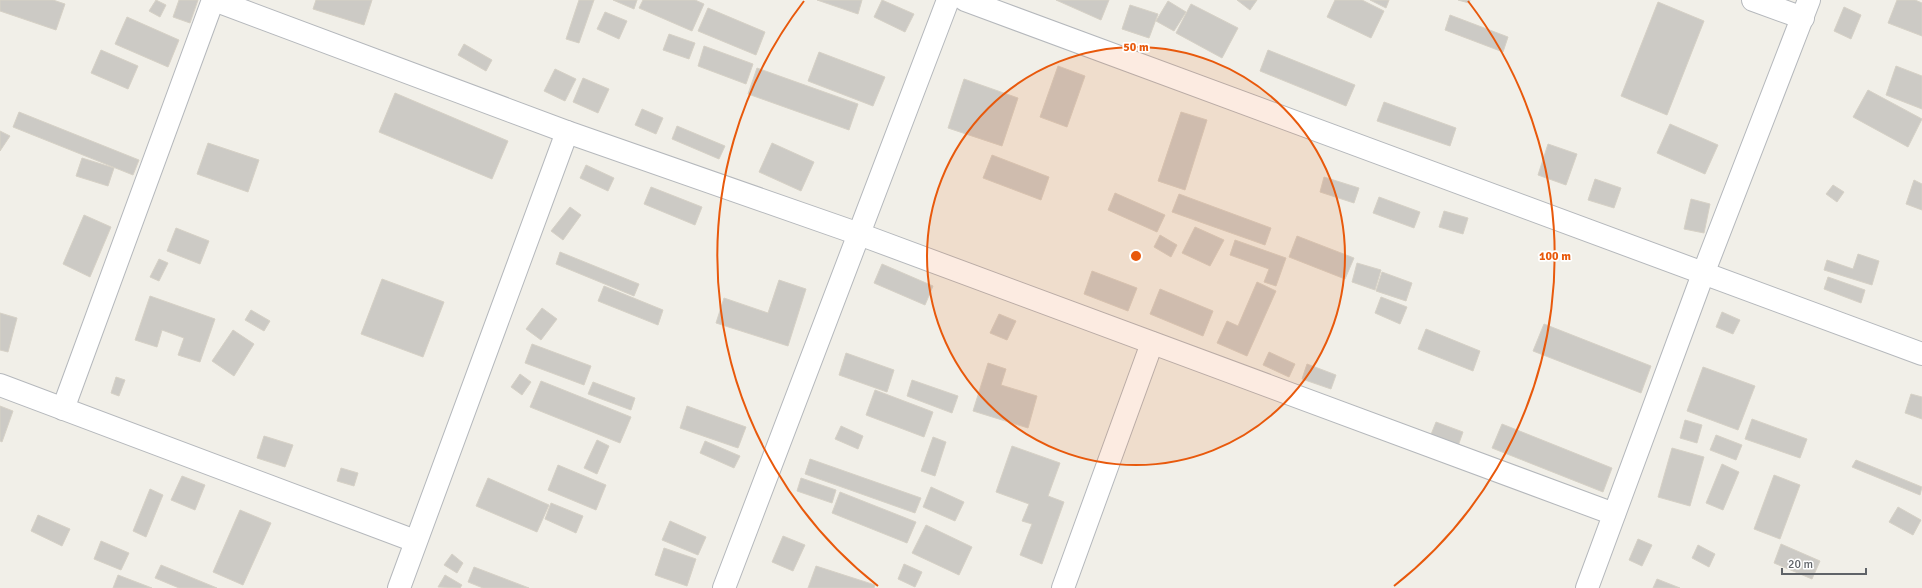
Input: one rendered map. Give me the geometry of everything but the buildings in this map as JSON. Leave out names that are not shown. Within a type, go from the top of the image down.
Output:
[{"type":"street","points":[[63,409],[213,0],[567,132],[859,234],[1614,514]]},
{"type":"street","points":[[724,588],[948,0]]},
{"type":"street","points":[[965,0],[1922,354]]},
{"type":"street","points":[[1587,588],[1703,274],[1806,9],[1753,0]]},
{"type":"street","points":[[399,588],[415,541],[567,132]]},
{"type":"street","points":[[1063,588],[1152,343]]},
{"type":"street","points":[[0,385],[415,541]]}]
